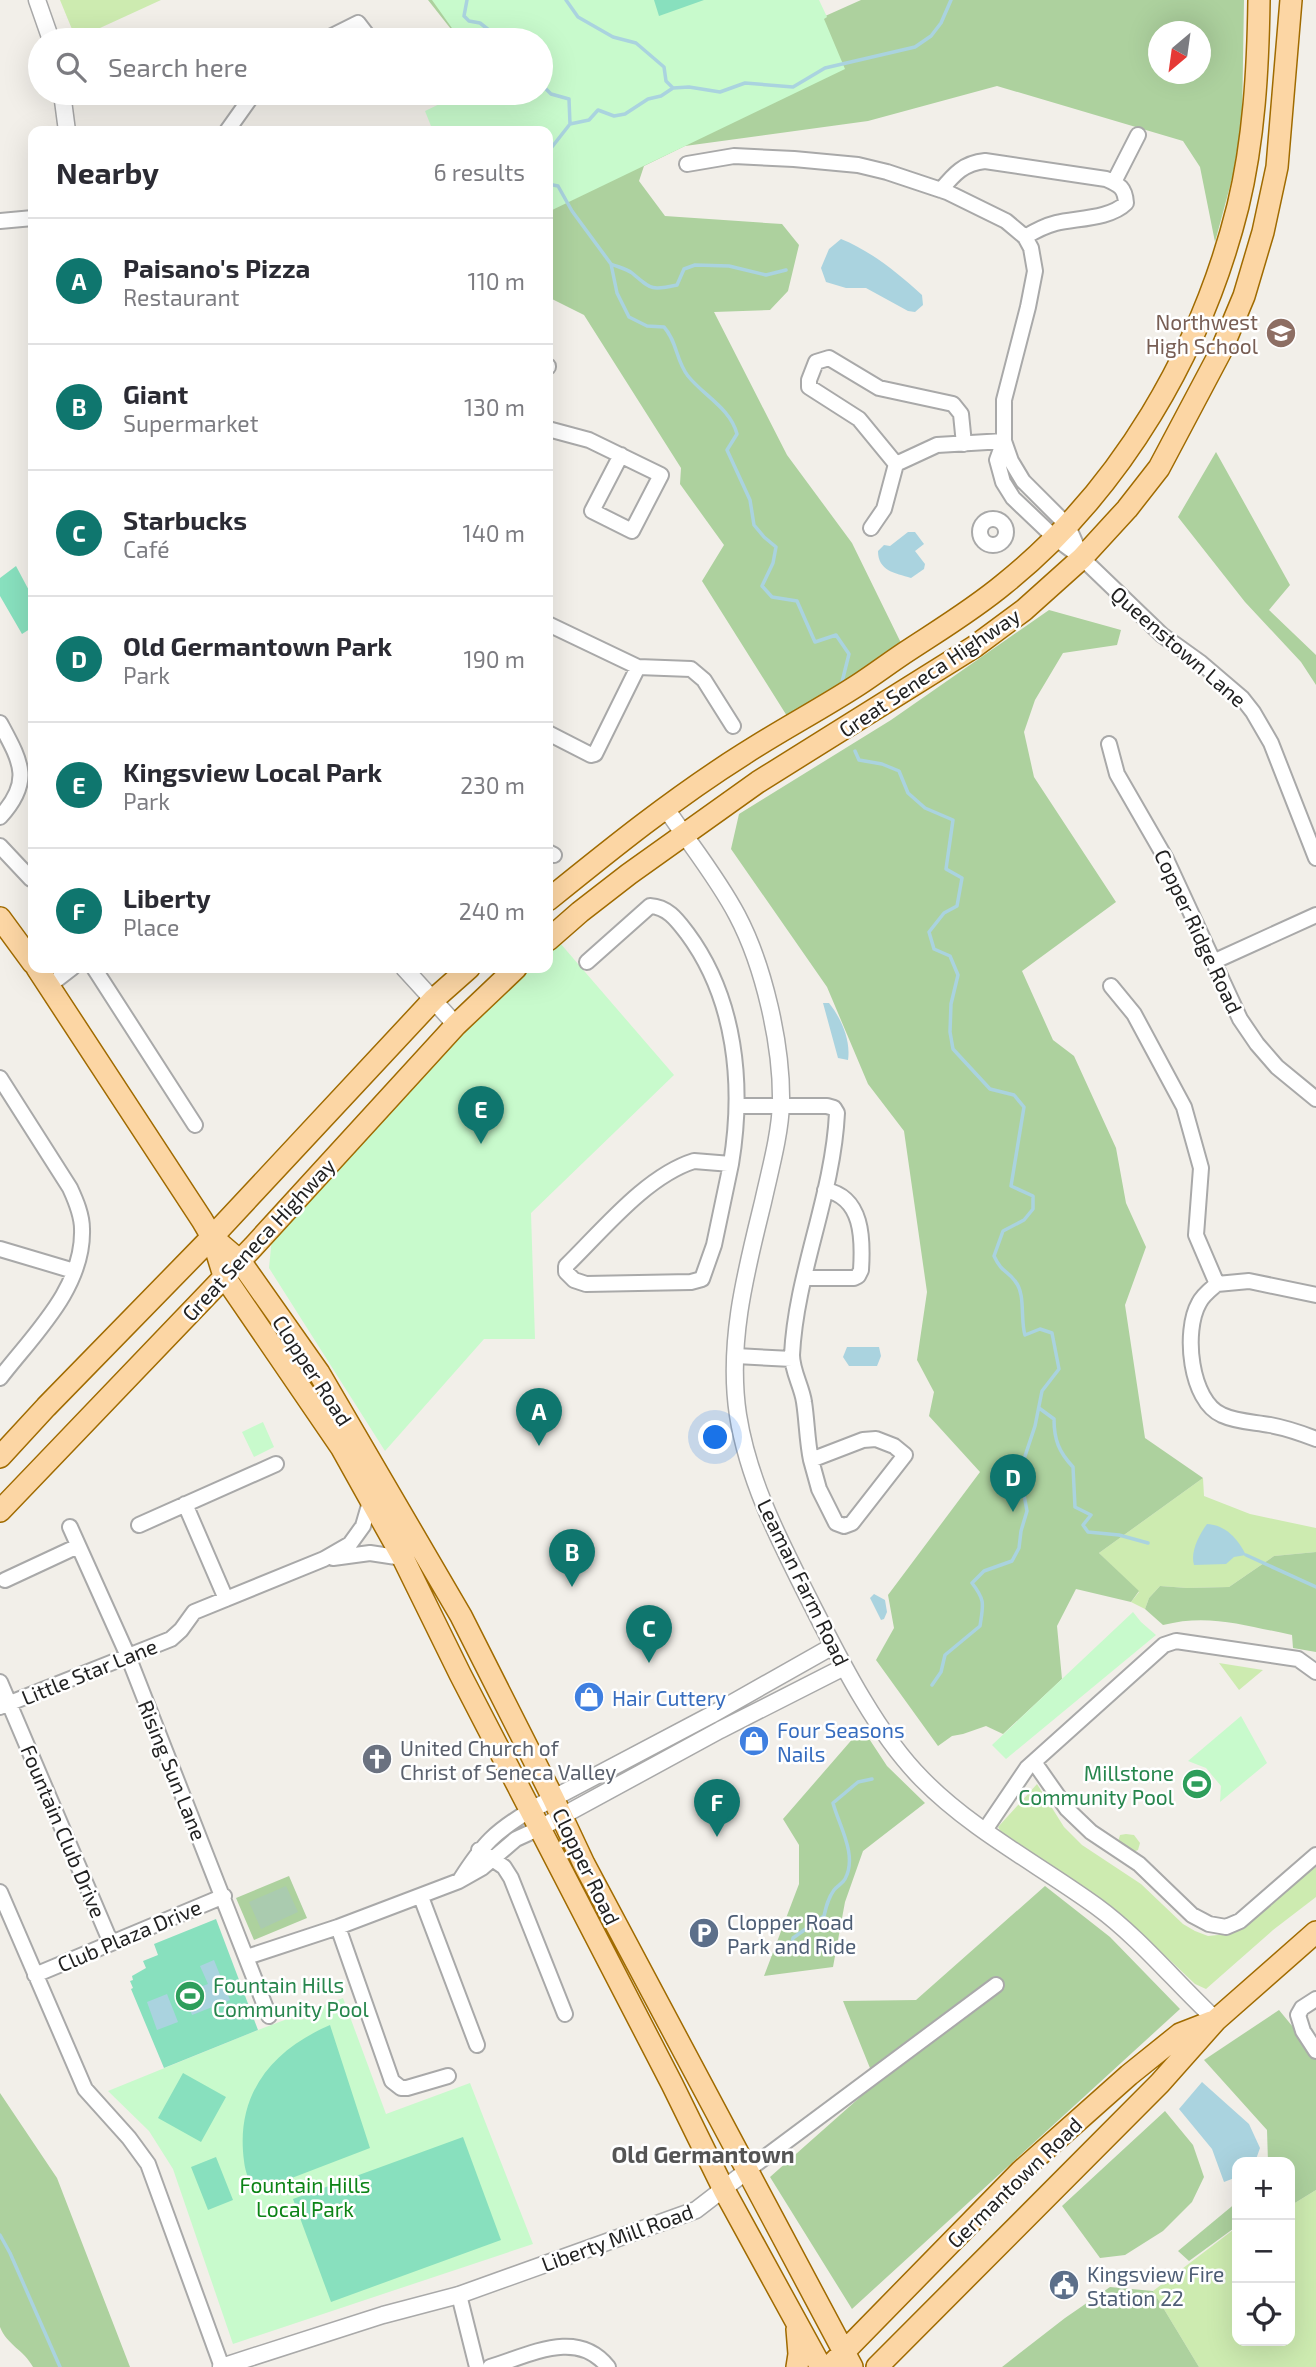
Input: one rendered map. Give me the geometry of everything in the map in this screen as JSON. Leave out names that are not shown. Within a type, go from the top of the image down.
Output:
[{"type":"main road","name":"Great Seneca Highway","points":[[553,896],[665,807],[954,622],[1005,584],[1062,532],[1133,444],[1195,332],[1238,207],[1249,148],[1259,0]]},
{"type":"main road","name":"Great Seneca Highway","points":[[553,936],[683,834],[758,782],[974,647],[1024,610],[1082,558],[1127,509],[1159,468],[1221,351],[1244,296],[1263,232],[1277,167],[1291,0]]},
{"type":"main road","points":[[0,918],[28,956]]},
{"type":"main road","name":"Clopper Road","points":[[41,973],[212,1237],[224,1276],[341,1447],[404,1558],[460,1674],[629,2006],[672,2084],[723,2190],[821,2367]]},
{"type":"main road","name":"Great Seneca Highway","points":[[0,1457],[212,1237],[434,999],[463,973]]},
{"type":"main road","name":"Great Seneca Highway","points":[[0,1511],[240,1261],[456,1025],[511,973]]},
{"type":"main road","name":"Clopper Road","points":[[212,1237],[240,1261],[319,1373],[461,1616],[635,1963],[814,2296],[842,2362]]},
{"type":"main road","name":"Germantown Road","points":[[877,2367],[1160,2083],[1216,2020],[1316,1931]]},
{"type":"main road","name":"Germantown Road","points":[[842,2362],[902,2292],[1021,2171],[1129,2075],[1180,2034],[1216,2020]]},
{"type":"main road","points":[[814,2296],[834,2318],[845,2324],[861,2322],[902,2292]]},
{"type":"main road","points":[[795,2316],[799,2354],[797,2367]]},
{"type":"street","points":[[37,0],[47,28]]},
{"type":"street","points":[[64,105],[66,126]]},
{"type":"street","points":[[231,126],[246,105]]},
{"type":"street","points":[[1114,182],[1138,135]]},
{"type":"street","points":[[687,164],[734,156],[794,159],[868,168],[941,190],[1006,221],[1025,237],[1031,248],[1035,271],[1004,400],[1004,441],[1011,461],[1023,481],[1038,497],[1082,558]]},
{"type":"street","points":[[941,190],[956,173],[970,163],[985,161],[1114,182],[1120,184],[1125,192],[1125,203],[1118,211],[1057,223],[1025,237]]},
{"type":"street","points":[[0,221],[28,218]]},
{"type":"street","points":[[897,464],[859,419],[809,387],[808,380],[816,362],[829,358],[879,388],[949,401],[961,414],[964,444]]},
{"type":"street","points":[[553,430],[589,440],[621,455],[662,475],[632,531],[592,511],[621,455]]},
{"type":"street","points":[[1004,441],[997,460],[1003,482],[1013,498],[1062,532]]},
{"type":"street","points":[[871,528],[884,509],[897,464],[937,445],[1004,441]]},
{"type":"street","points":[[1003,523],[1038,497]]},
{"type":"street","name":"Queenstown Lane","points":[[1082,558],[1162,635],[1204,666],[1248,705],[1271,743],[1316,858]]},
{"type":"street","points":[[553,626],[638,667],[691,669],[704,680],[733,726]]},
{"type":"street","points":[[553,736],[591,755],[595,754],[638,667]]},
{"type":"street","points":[[0,723],[18,756],[21,776],[16,798],[0,817]]},
{"type":"street","name":"Copper Ridge Road","points":[[1109,744],[1117,774],[1166,859],[1240,1018],[1257,1044],[1277,1066],[1316,1099]]},
{"type":"street","name":"Leaman Farm Road","points":[[665,807],[723,891],[749,939],[773,1022],[781,1105],[769,1177],[746,1272],[736,1335],[738,1414],[752,1470],[768,1517],[844,1667],[882,1728],[919,1776],[940,1796],[985,1830],[1108,1916],[1216,2020]]},
{"type":"street","points":[[0,846],[28,877]]},
{"type":"street","points":[[587,962],[650,906],[661,907],[677,920],[696,945],[714,978],[729,1017],[737,1106],[736,1135],[731,1164],[713,1245],[702,1279],[691,1282],[586,1284],[574,1280],[566,1272],[566,1266],[612,1220],[664,1175],[678,1166],[694,1161],[731,1164]]},
{"type":"street","points":[[1215,961],[1316,915]]},
{"type":"street","points":[[50,985],[66,973]]},
{"type":"street","points":[[97,973],[195,1125]]},
{"type":"street","points":[[409,973],[456,1025]]},
{"type":"street","points":[[1111,986],[1134,1014],[1184,1107],[1201,1168],[1196,1235],[1217,1284]]},
{"type":"street","points":[[0,1077],[58,1167],[78,1205],[82,1228],[81,1251],[62,1297],[0,1378]]},
{"type":"street","points":[[737,1106],[834,1108],[837,1114],[834,1152],[805,1278],[792,1359],[804,1402],[811,1460],[819,1489],[836,1523],[844,1526],[852,1523],[905,1455],[894,1446],[876,1439],[863,1440],[811,1460]]},
{"type":"street","points":[[805,1278],[855,1279],[860,1270],[860,1224],[845,1200],[833,1192],[825,1191]]},
{"type":"street","points":[[0,1249],[75,1271]]},
{"type":"street","points":[[1316,1295],[1249,1281],[1217,1284],[1199,1304],[1193,1317],[1191,1339],[1200,1393],[1221,1415],[1294,1431],[1316,1439]]},
{"type":"street","points":[[736,1356],[792,1359]]},
{"type":"street","points":[[139,1525],[276,1464]]},
{"type":"street","name":"Little Star Lane","points":[[5,1705],[170,1639],[181,1630],[194,1612],[324,1559],[350,1544],[363,1526],[370,1502]]},
{"type":"street","points":[[185,1504],[226,1599]]},
{"type":"street","name":"Rising Sun Lane","points":[[70,1527],[128,1656],[269,2016]]},
{"type":"street","points":[[5,1580],[78,1546]]},
{"type":"street","name":"Little Star Lane","points":[[324,1559],[370,1553],[404,1558]]},
{"type":"street","points":[[985,1830],[1027,1768],[1164,1645],[1176,1641],[1298,1659],[1316,1672]]},
{"type":"street","points":[[558,1807],[833,1646]]},
{"type":"street","points":[[460,1881],[479,1850],[504,1825],[535,1819],[844,1667]]},
{"type":"street","name":"Fountain Club Drive","points":[[0,1682],[5,1705],[111,1943]]},
{"type":"street","points":[[1034,1762],[1067,1809],[1091,1832],[1139,1864],[1192,1914],[1209,1924],[1226,1927],[1240,1921],[1316,1855]]},
{"type":"street","points":[[247,1957],[338,1927],[460,1881],[493,1859],[535,1819]]},
{"type":"street","points":[[479,1850],[504,1867],[511,1878],[565,2014]]},
{"type":"street","points":[[0,1892],[85,2089],[129,2138],[148,2164],[222,2367]]},
{"type":"street","name":"Club Plaza Drive","points":[[35,1975],[223,1896]]},
{"type":"street","points":[[421,1897],[477,2045]]},
{"type":"street","points":[[338,1927],[392,2081],[401,2088],[407,2088],[448,2076]]},
{"type":"street","name":"Liberty Mill Road","points":[[222,2367],[383,2315],[459,2295],[695,2210],[996,1985]]},
{"type":"street","points":[[1316,1999],[1302,2008],[1298,2015],[1303,2031],[1316,2051]]},
{"type":"street","points":[[459,2295],[477,2367]]},
{"type":"street","points":[[490,2367],[564,2345],[589,2349],[608,2367]]},
{"type":"green space","points":[[60,0],[161,0],[100,28],[71,28]]},
{"type":"green space","points":[[428,0],[724,0],[823,17],[861,0],[1244,0],[1242,120],[1233,175],[1215,242],[1200,167],[1183,141],[997,86],[868,121],[685,146],[644,166],[639,181],[665,216],[782,224],[799,245],[788,291],[770,310],[714,312],[787,455],[852,543],[902,645],[787,716],[702,581],[724,545],[680,484],[681,468],[584,315],[553,300],[553,126],[547,126],[543,105],[553,105],[553,28],[450,28]]},
{"type":"green space","points":[[432,0],[819,0],[845,69],[553,210],[553,126],[431,126],[425,111],[438,105],[553,105],[553,28],[452,28]]},
{"type":"green space","points":[[654,0],[704,0],[659,16]]},
{"type":"green space","points":[[1216,452],[1290,585],[1269,610],[1316,655],[1316,685],[1301,662],[1245,602],[1178,517]]},
{"type":"green space","points":[[16,566],[28,589],[28,630],[22,634],[0,596],[0,578]]},
{"type":"green space","points":[[1049,610],[1121,630],[1117,645],[1063,653],[1035,700],[1024,732],[1034,777],[1116,902],[1022,971],[1053,1040],[1074,1056],[1116,1148],[1126,1203],[1146,1247],[1125,1305],[1145,1438],[1203,1478],[1099,1553],[1139,1591],[1131,1602],[1076,1589],[1057,1626],[1062,1679],[1003,1734],[986,1726],[952,1736],[938,1746],[876,1660],[894,1628],[888,1595],[980,1472],[929,1416],[934,1392],[917,1360],[927,1292],[904,1131],[868,1084],[827,987],[731,849],[739,814],[891,720]]},
{"type":"green space","points":[[560,943],[674,1075],[531,1213],[535,1339],[484,1339],[385,1451],[269,1268],[272,1237],[399,1100],[527,973],[553,973],[553,949]]},
{"type":"green space","points":[[263,1422],[274,1447],[254,1457],[242,1432]]},
{"type":"green space","points":[[1203,1478],[1204,1496],[1250,1514],[1316,1528],[1316,1552],[1274,1556],[1229,1587],[1160,1586],[1149,1598],[1145,1609],[1131,1602],[1139,1592],[1099,1553]]},
{"type":"green space","points":[[1316,1552],[1316,1652],[1293,1648],[1292,1635],[1243,1625],[1196,1620],[1163,1625],[1145,1609],[1149,1598],[1160,1586],[1229,1587],[1274,1556]]},
{"type":"green space","points":[[1133,1612],[1156,1635],[1006,1759],[992,1745]]},
{"type":"green space","points":[[1219,1663],[1263,1670],[1239,1690]]},
{"type":"green space","points":[[1241,1716],[1267,1763],[1220,1802],[1221,1786],[1206,1768],[1188,1761]]},
{"type":"green space","points":[[862,1728],[887,1766],[925,1803],[863,1851],[845,1902],[833,1967],[764,1976],[799,1884],[799,1845],[783,1819]]},
{"type":"green space","points":[[1037,1784],[1064,1827],[1082,1845],[1141,1884],[1183,1924],[1195,1931],[1208,1936],[1235,1930],[1316,1867],[1316,1897],[1273,1930],[1206,1989],[1195,1984],[1135,1927],[1083,1886],[1044,1864],[1002,1834],[998,1827]]},
{"type":"green space","points":[[1120,1835],[1134,1835],[1140,1843],[1138,1850],[1133,1852],[1118,1842]]},
{"type":"green space","points":[[289,1876],[307,1918],[254,1940],[236,1898]]},
{"type":"green space","points":[[286,1886],[298,1912],[261,1929],[249,1902]]},
{"type":"green space","points":[[1045,1886],[1110,1937],[1180,2009],[852,2309],[770,2177],[876,2083],[843,2001],[916,2000]]},
{"type":"green space","name":"Fountain Hills Community Pool","points":[[216,1919],[258,2030],[164,2068],[130,1981],[133,1980],[132,1976],[146,1968],[143,1961],[158,1955],[154,1944]]},
{"type":"green space","name":"Fountain Hills Local Park","points":[[343,1998],[386,2114],[470,2083],[533,2244],[233,2344],[173,2169],[149,2131],[108,2091]]},
{"type":"green space","points":[[1279,2010],[1316,2055],[1316,2190],[1295,2203],[1295,2157],[1268,2157],[1267,2130],[1204,2060]]},
{"type":"green space","points":[[330,2025],[370,2148],[253,2193],[245,2165],[243,2137],[245,2115],[252,2095],[275,2061],[309,2035]]},
{"type":"green space","points":[[183,2073],[226,2097],[201,2142],[158,2118]]},
{"type":"green space","points":[[0,2093],[57,2178],[130,2367],[33,2367],[0,2327]]},
{"type":"green space","points":[[1165,2111],[1193,2145],[1204,2177],[1192,2202],[1163,2231],[1125,2255],[1100,2258],[1062,2206]]},
{"type":"green space","points":[[463,2137],[501,2240],[331,2302],[293,2199]]},
{"type":"green space","points":[[216,2157],[233,2200],[208,2210],[191,2167]]},
{"type":"green space","points":[[1316,2190],[1316,2367],[1199,2367],[1153,2291],[1232,2231],[1232,2346],[1295,2346],[1295,2203]]},
{"type":"green space","points":[[1232,2206],[1232,2230],[1189,2261],[1178,2251]]},
{"type":"green space","points":[[1110,2287],[1153,2291],[1199,2367],[1002,2367],[1065,2318]]},
{"type":"water","points":[[841,239],[894,271],[922,295],[923,305],[915,312],[908,311],[866,288],[846,288],[826,282],[821,268],[829,249]]},
{"type":"water","points":[[908,532],[915,532],[924,544],[915,551],[925,564],[924,569],[911,578],[884,567],[878,551],[884,545],[890,546]]},
{"type":"water","points":[[823,1003],[829,1003],[841,1022],[848,1045],[848,1060],[838,1058]]},
{"type":"water","points":[[847,1347],[879,1347],[881,1356],[877,1366],[849,1366],[843,1357]]},
{"type":"water","points":[[1207,1524],[1220,1527],[1231,1534],[1246,1555],[1234,1557],[1226,1564],[1194,1565],[1194,1549]]},
{"type":"water","points":[[874,1594],[885,1600],[887,1612],[881,1620],[870,1598]]},
{"type":"water","name":"Millstone Community Pool","points":[[1196,1769],[1209,1788],[1197,1796],[1184,1779]]},
{"type":"water","points":[[214,1960],[230,2000],[192,2015],[184,1993],[208,1984],[200,1966]]},
{"type":"water","points":[[167,1994],[178,2022],[157,2030],[147,2002]]},
{"type":"water","points":[[1202,2082],[1249,2124],[1260,2148],[1257,2157],[1232,2157],[1232,2179],[1224,2182],[1212,2149],[1179,2109]]},
{"type":"waterway","points":[[467,0],[464,16],[486,28]]},
{"type":"waterway","points":[[566,0],[578,17],[613,37],[636,43],[664,67],[666,81],[673,88],[689,87],[720,92],[745,83],[793,87],[825,68],[915,47],[931,36],[941,23],[951,0]]},
{"type":"waterway","points":[[570,124],[589,120],[598,110],[614,116],[625,114],[648,99],[661,96],[673,88]]},
{"type":"waterway","points":[[553,95],[569,99],[570,124],[553,146]]},
{"type":"waterway","points":[[553,185],[558,186],[572,211],[611,264],[617,293],[629,317],[647,326],[664,327],[672,338],[688,376],[723,409],[734,425],[737,434],[727,450],[750,500],[754,525],[776,547],[773,563],[762,586],[772,597],[797,601],[815,642],[836,635],[849,654],[842,682]]},
{"type":"waterway","points":[[611,264],[628,270],[656,288],[677,285],[684,269],[695,265],[729,266],[766,275],[786,270]]},
{"type":"waterway","points":[[855,751],[859,760],[882,764],[899,771],[908,793],[925,808],[953,820],[946,869],[962,878],[957,906],[944,913],[929,932],[934,949],[950,956],[958,975],[951,1004],[950,1032],[953,1049],[990,1089],[1014,1095],[1024,1107],[1011,1186],[1033,1196],[1033,1209],[1024,1220],[1003,1231],[994,1256],[1018,1286],[1025,1335],[1040,1329],[1052,1333],[1059,1369],[1042,1391],[1035,1426],[1024,1459],[1027,1511],[1019,1548],[1012,1561],[984,1571],[972,1583],[980,1594],[982,1603],[980,1626],[945,1655],[941,1672],[932,1685]]},
{"type":"waterway","points":[[1039,1408],[1054,1419],[1058,1445],[1073,1467],[1075,1507],[1091,1515],[1083,1525],[1088,1532],[1119,1535],[1148,1543]]},
{"type":"waterway","points":[[1246,1555],[1316,1587]]},
{"type":"waterway","points":[[790,1952],[793,1938],[824,1916],[830,1896],[844,1880],[848,1870],[846,1841],[833,1803],[858,1782],[872,1779]]},
{"type":"waterway","points":[[0,2235],[60,2367]]},
{"type":"place","name":"Northwest High School","points":[[1281,333]]},
{"type":"place","name":"Kingsview Local Park","points":[[481,1144]]},
{"type":"place","name":"Paisano's Pizza","points":[[539,1446]]},
{"type":"place","name":"Old Germantown Park","points":[[1013,1512]]},
{"type":"place","name":"Giant","points":[[572,1587]]},
{"type":"place","name":"Starbucks","points":[[649,1663]]},
{"type":"place","name":"Hair Cuttery","points":[[589,1697]]},
{"type":"place","name":"Four Seasons Nails","points":[[754,1741]]},
{"type":"place","name":"United Church of Christ of Seneca Valley","points":[[377,1759]]},
{"type":"place","name":"Millstone Community Pool","points":[[1197,1784]]},
{"type":"place","name":"Liberty","points":[[717,1837]]},
{"type":"place","name":"Clopper Road Park and Ride","points":[[704,1933]]},
{"type":"place","name":"Fountain Hills Community Pool","points":[[190,1996]]},
{"type":"place","name":"Kingsview Fire Station 22","points":[[1064,2285]]},
{"type":"district","name":"Old Germantown","points":[[703,2154]]}]
